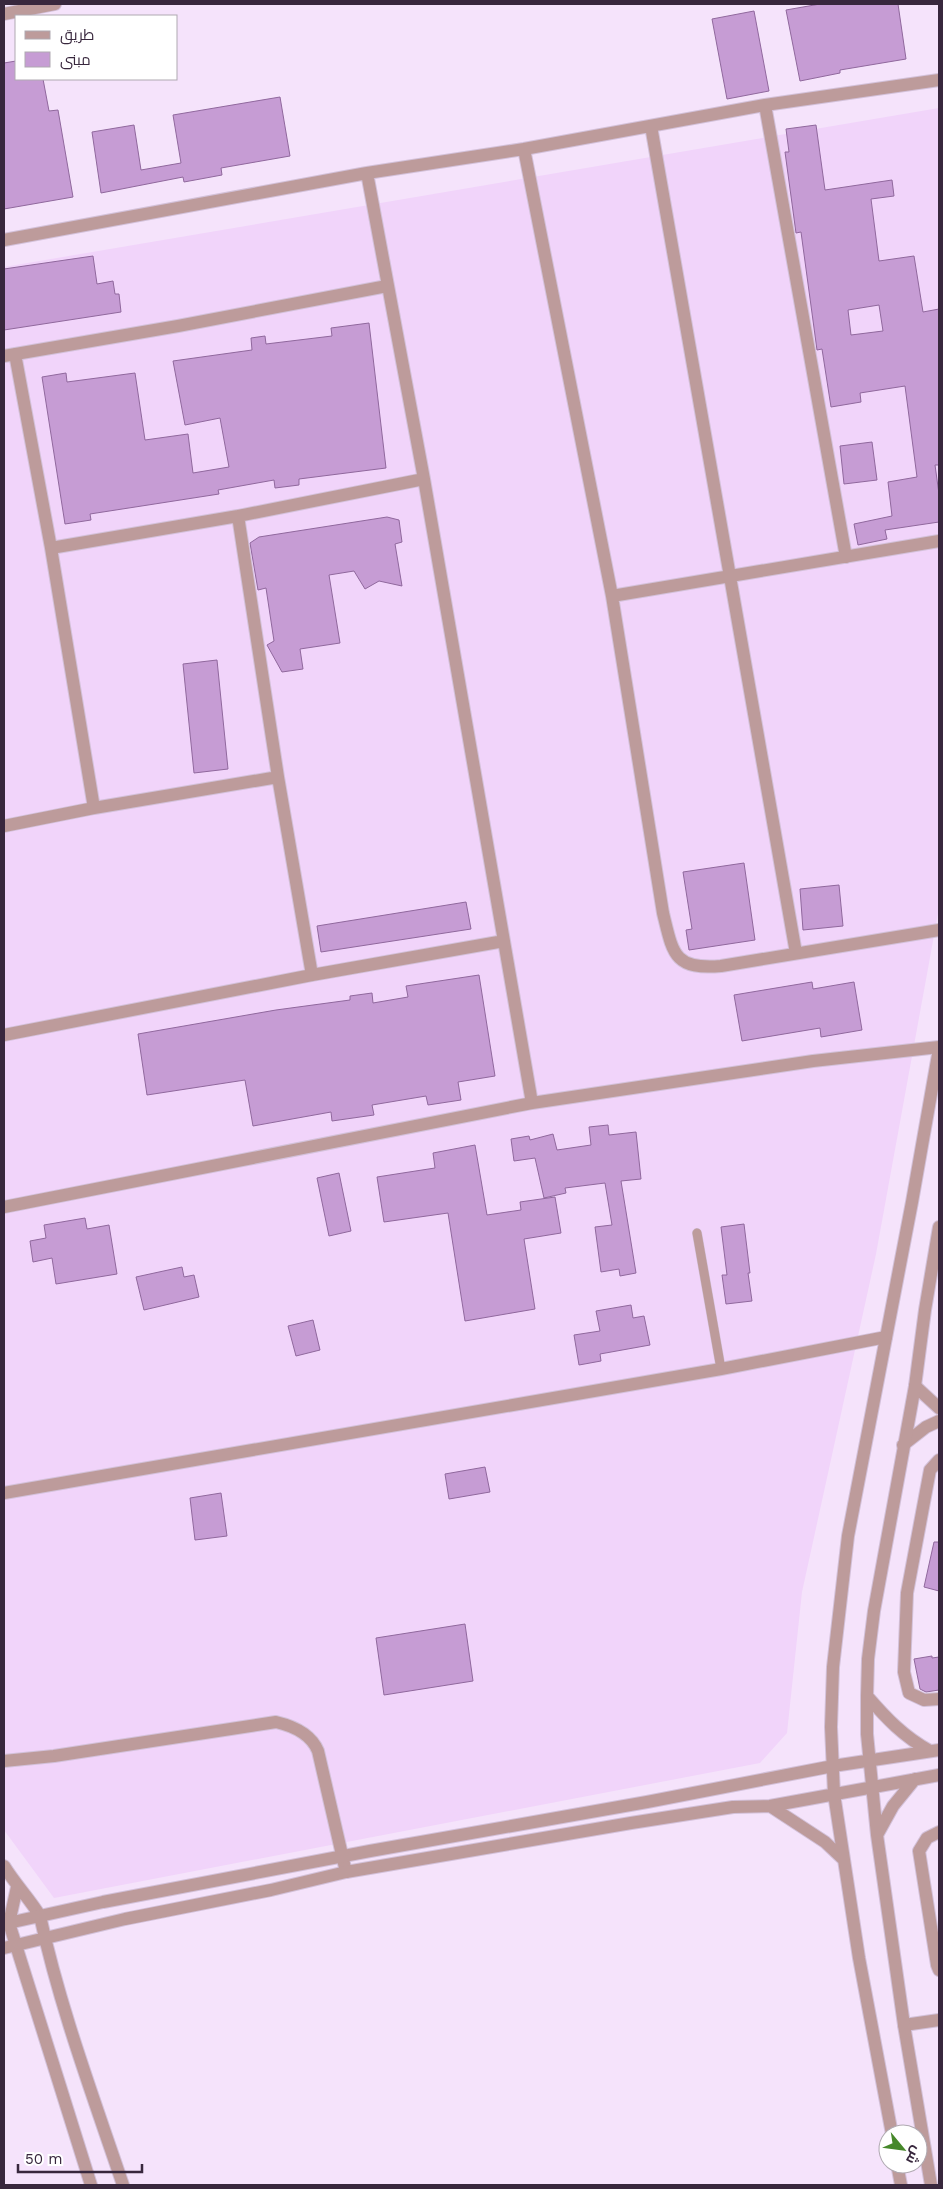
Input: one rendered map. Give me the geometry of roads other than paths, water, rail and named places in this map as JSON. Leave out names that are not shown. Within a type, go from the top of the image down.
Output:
[{"type":"street","points":[[4,14],[55,4]]},
{"type":"street","points":[[4,240],[367,173],[524,149],[765,105],[939,80]]},
{"type":"street","points":[[765,105],[846,556]]},
{"type":"street","points":[[651,126],[686,337],[731,577],[796,953]]},
{"type":"street","points":[[524,149],[612,596],[663,913],[672,950],[679,959],[690,965],[702,968],[939,930]]},
{"type":"street","points":[[367,173],[424,479],[532,1103]]},
{"type":"street","points":[[94,808],[51,548],[10,355],[188,324],[387,286]]},
{"type":"street","points":[[51,548],[238,516],[424,479]]},
{"type":"street","points":[[238,516],[278,777],[312,975]]},
{"type":"street","points":[[612,596],[939,541]]},
{"type":"street","points":[[4,826],[94,808],[278,777]]},
{"type":"street","points":[[4,1035],[312,975],[504,941]]},
{"type":"street","points":[[4,1206],[532,1103],[812,1061],[939,1048],[848,1536],[833,1667],[834,1794],[842,1859],[858,1958],[890,2124]]},
{"type":"street","points":[[931,2185],[904,2025],[877,1835],[867,1734],[867,1696],[868,1660],[874,1611],[915,1386],[939,1227]]},
{"type":"street","points":[[4,1494],[721,1369],[886,1337]]},
{"type":"street","points":[[915,1386],[939,1408]]},
{"type":"street","points":[[903,1445],[926,1427],[939,1421]]},
{"type":"street","points":[[939,1460],[930,1470],[917,1531],[907,1593],[904,1672],[909,1693],[924,1700],[939,1699]]},
{"type":"street","points":[[867,1696],[894,1726],[913,1742],[935,1750]]},
{"type":"street","points":[[4,1761],[54,1756],[276,1722],[290,1725],[314,1743],[318,1751],[346,1872]]},
{"type":"street","points":[[6,1923],[341,1857],[833,1766],[935,1750]]},
{"type":"street","points":[[9,1947],[125,1919],[271,1890],[346,1872],[733,1807],[770,1806],[939,1775]]},
{"type":"street","points":[[877,1835],[893,1806],[915,1779]]},
{"type":"street","points":[[770,1806],[824,1842],[842,1859]]},
{"type":"street","points":[[501,1828],[501,1846]]},
{"type":"street","points":[[939,1832],[927,1838],[919,1851],[939,1970]]},
{"type":"street","points":[[4,1866],[17,1887],[27,1896],[40,1916],[81,2063],[123,2185]]},
{"type":"street","points":[[17,1887],[6,1923],[9,1947],[91,2185]]},
{"type":"street","points":[[904,2025],[939,2020]]},
{"type":"lane","points":[[697,1233],[721,1369]]}]
